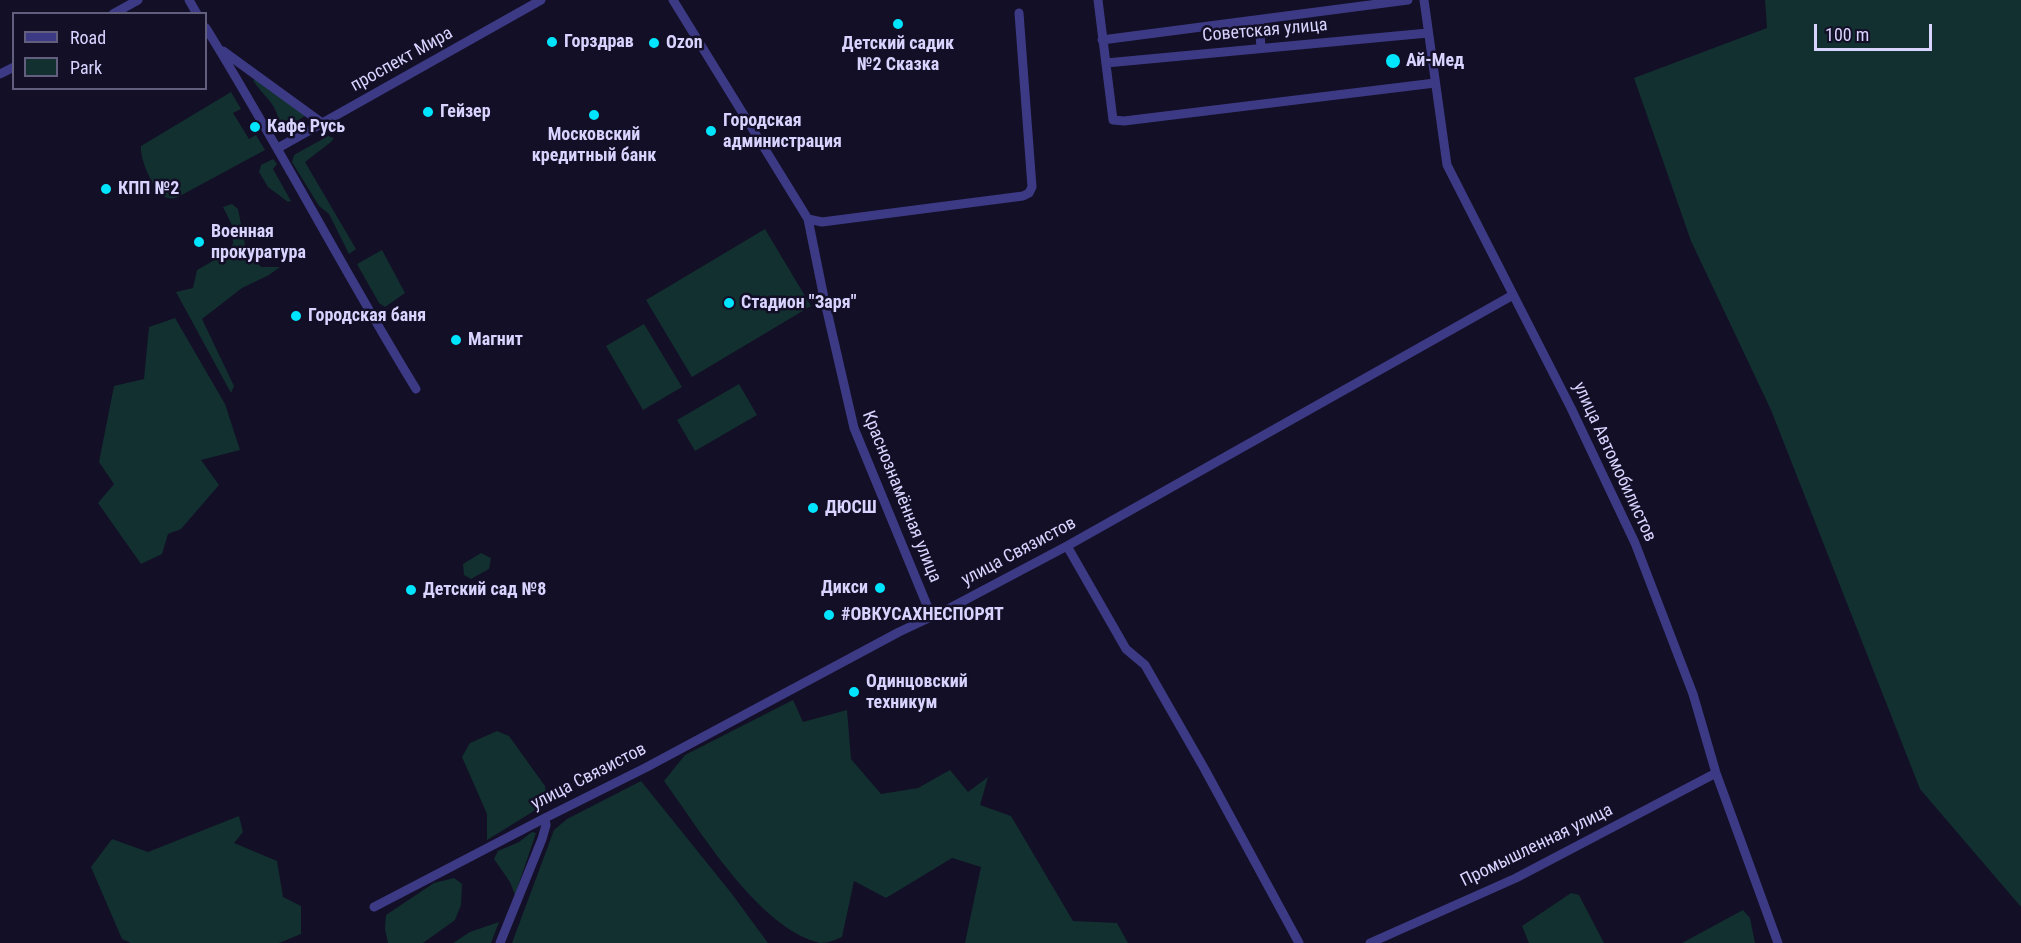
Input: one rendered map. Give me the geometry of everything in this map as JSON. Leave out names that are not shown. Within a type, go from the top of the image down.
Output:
[{"type":"street","points":[[117,12],[138,0]]},
{"type":"street","name":"проспект Мира","points":[[278,148],[541,0]]},
{"type":"street","name":"Краснознамённая улица","points":[[673,0],[808,219],[854,428],[931,615]]},
{"type":"street","points":[[1098,0],[1113,120],[1124,121],[1435,83]]},
{"type":"street","points":[[1102,40],[1408,0]]},
{"type":"street","name":"улица Автомобилистов","points":[[1424,0],[1447,165],[1571,408],[1635,543],[1693,694],[1716,773],[1778,943]]},
{"type":"street","points":[[808,219],[822,222],[1023,196],[1029,193],[1032,187],[1019,13]]},
{"type":"street","points":[[1258,20],[1261,48]]},
{"type":"street","points":[[207,30],[278,148],[342,265],[416,388]]},
{"type":"street","name":"Советская улица","points":[[1106,63],[1428,33]]},
{"type":"street","points":[[218,48],[322,123]]},
{"type":"street","points":[[239,81],[254,72]]},
{"type":"street","name":"улица Связистов","points":[[374,907],[645,768],[931,615],[948,609],[1067,546],[1513,295]]},
{"type":"street","points":[[1067,546],[1126,649],[1144,665],[1204,768],[1299,943]]},
{"type":"street","name":"Промышленная улица","points":[[1370,943],[1516,878],[1716,773]]},
{"type":"street","points":[[500,943],[542,839],[546,825],[545,818]]},
{"type":"green space","points":[[1765,0],[2021,0],[2021,907],[1920,789],[1771,410],[1691,241],[1634,78],[1767,28]]},
{"type":"green space","points":[[255,79],[305,116],[282,130],[276,121],[278,117],[274,106],[256,85],[253,80]]},
{"type":"green space","points":[[231,92],[241,109],[233,113],[249,139],[256,135],[265,150],[178,197],[163,196],[149,176],[141,146]]},
{"type":"green space","points":[[328,136],[334,138],[305,162],[356,249],[349,254],[329,214],[319,206],[292,162],[294,155]]},
{"type":"green space","points":[[273,159],[277,164],[273,169],[291,201],[288,202],[268,187],[259,172],[261,165]]},
{"type":"green space","points":[[232,204],[238,209],[246,250],[261,267],[280,267],[242,288],[202,319],[234,386],[231,393],[176,292],[193,288],[197,270],[220,257],[233,244],[232,225],[223,207]]},
{"type":"green space","name":"Стадион \"Заря\"","points":[[765,229],[811,306],[692,377],[646,300]]},
{"type":"green space","points":[[382,250],[405,293],[385,307],[379,303],[357,264]]},
{"type":"green space","points":[[175,318],[225,404],[240,450],[201,460],[219,485],[181,529],[168,534],[162,554],[141,564],[98,503],[114,484],[99,462],[114,386],[144,379],[149,327]]},
{"type":"green space","points":[[644,324],[682,387],[643,410],[606,346]]},
{"type":"green space","points":[[739,384],[757,415],[695,451],[677,420]]},
{"type":"green space","points":[[481,553],[491,558],[489,569],[471,579],[464,575],[463,564]]},
{"type":"green space","points":[[793,700],[803,722],[847,710],[851,759],[881,794],[918,788],[950,770],[968,792],[988,777],[980,805],[1011,816],[1073,921],[1117,923],[1128,943],[965,943],[981,867],[952,858],[886,898],[854,881],[842,937],[820,943],[797,934],[775,918],[732,875],[664,781],[685,755]]},
{"type":"green space","points":[[497,731],[509,736],[545,786],[547,803],[487,840],[487,814],[462,757],[470,743]]},
{"type":"green space","points":[[641,781],[732,894],[768,943],[512,943],[554,830],[567,819]]},
{"type":"green space","points":[[239,816],[243,832],[234,843],[277,861],[283,897],[301,906],[301,934],[279,943],[131,943],[122,939],[91,867],[112,839],[148,852]]},
{"type":"green space","points":[[532,832],[536,833],[515,895],[510,882],[494,859],[498,851],[519,842]]},
{"type":"green space","points":[[454,878],[462,884],[461,905],[455,920],[423,943],[388,943],[385,929],[386,915],[434,883]]},
{"type":"green space","points":[[1571,893],[1579,895],[1604,943],[1529,943],[1522,926]]},
{"type":"green space","points":[[1743,910],[1750,918],[1755,943],[1682,943]]},
{"type":"green space","points":[[499,922],[491,943],[453,943],[470,932]]},
{"type":"place","name":"Детский садик №2 Сказка","points":[[898,24]]},
{"type":"place","name":"Горздрав","points":[[552,42]]},
{"type":"place","name":"Ozon","points":[[654,43]]},
{"type":"place","name":"Ай-Мед","points":[[1393,61]]},
{"type":"place","name":"Гейзер","points":[[428,112]]},
{"type":"place","name":"Московский кредитный банк","points":[[594,115]]},
{"type":"place","name":"Кафе Русь","points":[[255,127]]},
{"type":"place","name":"Городская администрация","points":[[711,131]]},
{"type":"place","name":"КПП №2","points":[[106,189]]},
{"type":"place","name":"Военная прокуратура","points":[[199,242]]},
{"type":"place","name":"Стадион \"Заря\"","points":[[729,303]]},
{"type":"place","name":"Городская баня","points":[[296,316]]},
{"type":"place","name":"Магнит","points":[[456,340]]},
{"type":"place","name":"ДЮСШ","points":[[813,508]]},
{"type":"place","name":"Дикси","points":[[880,588]]},
{"type":"place","name":"Детский сад №8","points":[[411,590]]},
{"type":"place","name":"#ОВКУСАХНЕСПОРЯТ","points":[[829,615]]},
{"type":"place","name":"Одинцовский техникум","points":[[854,692]]}]
